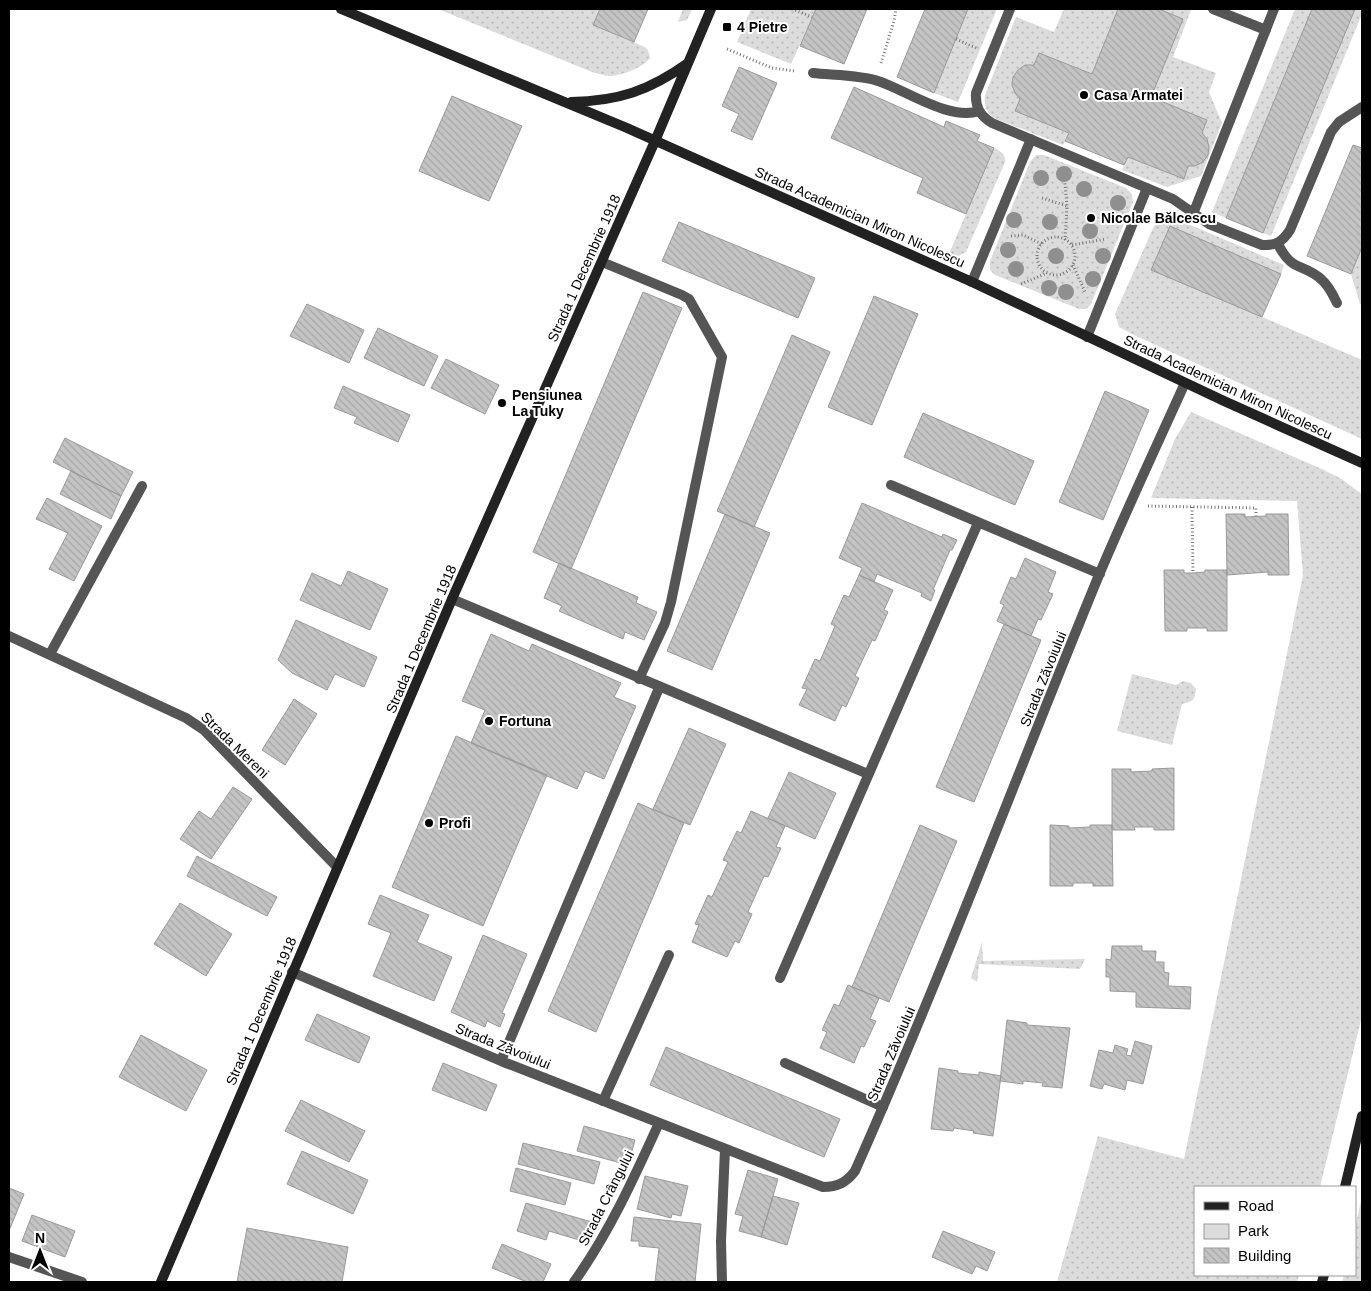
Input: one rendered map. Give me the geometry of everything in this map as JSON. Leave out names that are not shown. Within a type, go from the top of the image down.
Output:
[{"type":"main road","name":"Strada Academician Miron Nicolescu","points":[[341,9],[568,102],[972,282],[1185,383],[1362,463]]},
{"type":"main road","name":"Strada 1 Decembrie 1918","points":[[161,1282],[452,599],[602,262],[711,9]]},
{"type":"main road","points":[[568,102],[609,100],[638,91],[667,78],[688,62]]},
{"type":"main road","points":[[1345,1186],[1362,1116]]},
{"type":"street","points":[[1010,9],[976,93],[978,111],[986,119],[1178,202],[1209,224],[1254,243],[1270,246],[1278,244],[1285,238],[1331,132],[1339,122],[1362,108]]},
{"type":"street","points":[[1213,9],[1266,30]]},
{"type":"street","points":[[1193,214],[1274,9]]},
{"type":"street","points":[[813,73],[876,80],[952,112],[967,114],[978,111]]},
{"type":"street","points":[[972,282],[1031,139]]},
{"type":"street","points":[[1087,337],[1147,188]]},
{"type":"street","points":[[1278,244],[1289,262],[1317,275],[1323,280],[1337,303]]},
{"type":"street","points":[[602,262],[689,299],[722,357],[672,602],[665,624],[639,679]]},
{"type":"street","name":"Strada Zăvoiului","points":[[292,972],[501,1061],[823,1187],[840,1185],[848,1180],[855,1171],[883,1107],[955,935],[1100,574],[1185,383]]},
{"type":"street","points":[[891,485],[1100,574]]},
{"type":"street","points":[[50,654],[142,486]]},
{"type":"street","points":[[780,978],[978,523]]},
{"type":"street","points":[[452,599],[868,774]]},
{"type":"street","name":"Strada Mereni","points":[[9,636],[186,718],[204,730],[337,867]]},
{"type":"street","points":[[501,1061],[660,688]]},
{"type":"street","points":[[603,1101],[669,955]]},
{"type":"street","points":[[785,1063],[883,1107]]},
{"type":"street","name":"Strada Crângului","points":[[574,1282],[606,1233],[623,1202],[658,1124]]},
{"type":"street","points":[[722,1282],[721,1241],[725,1148]]},
{"type":"street","points":[[9,1257],[82,1282]]},
{"type":"path","points":[[792,9],[812,17]]},
{"type":"path","points":[[876,80],[896,9]]},
{"type":"path","points":[[727,49],[772,68],[813,73]]},
{"type":"path","points":[[1060,152],[1067,206],[1065,240]]},
{"type":"path","points":[[1042,198],[1067,206]]},
{"type":"path","points":[[1072,245],[1098,241],[1132,227]]},
{"type":"path","points":[[990,238],[1023,236],[1042,244]]},
{"type":"path","points":[[1053,238],[1065,240],[1072,245],[1075,253],[1073,266],[1063,274],[1047,273],[1038,263],[1038,251],[1042,244],[1053,238]]},
{"type":"path","points":[[1130,506],[1256,508],[1256,516]]},
{"type":"path","points":[[1192,507],[1193,573]]},
{"type":"green space","points":[[438,9],[600,9],[593,25],[645,47],[650,57],[631,71],[606,76]]},
{"type":"green space","points":[[683,9],[692,9],[687,20],[678,22]]},
{"type":"green space","points":[[751,9],[816,9],[791,64],[737,42]]},
{"type":"green space","points":[[968,9],[997,9],[958,102],[934,93]]},
{"type":"green space","points":[[1064,9],[1118,9],[1092,74],[1039,53],[1034,65],[1021,68],[1014,76],[1012,81],[1013,87],[1020,99],[1015,111],[1069,133],[1063,145],[994,118],[987,111],[985,95],[1016,17],[1054,32]]},
{"type":"green space","points":[[1159,9],[1191,10],[1173,57],[1216,73],[1209,92],[1222,123],[1201,176],[1167,187],[1122,170],[1128,157],[1183,179],[1188,166],[1200,162],[1207,154],[1208,144],[1202,133],[1207,120],[1151,97],[1183,19]]},
{"type":"green space","points":[[1295,9],[1312,9],[1226,218],[1212,212]]},
{"type":"green space","points":[[1355,9],[1362,9],[1362,14],[1271,236],[1263,233]]},
{"type":"green space","points":[[994,148],[999,150],[1005,157],[1005,162],[966,252],[958,256],[949,254]]},
{"type":"green space","points":[[1036,155],[1044,155],[1126,188],[1132,194],[1133,202],[1091,304],[1086,309],[1079,309],[995,275],[990,270],[990,261],[1030,162]]},
{"type":"green space","points":[[1166,218],[1174,218],[1284,265],[1281,274],[1151,269],[1362,360],[1362,439],[1119,327],[1115,314],[1154,226]]},
{"type":"green space","points":[[1362,247],[1362,306],[1351,274]]},
{"type":"green space","points":[[1191,412],[1324,470],[1340,478],[1362,494],[1362,1016],[1320,1186],[1194,1186],[1194,1276],[1299,1276],[1297,1282],[1057,1282],[1098,1136],[1184,1159],[1303,575],[1297,501],[1151,498],[1175,439]]},
{"type":"green space","points":[[1132,674],[1176,685],[1183,681],[1191,683],[1196,689],[1193,700],[1182,704],[1172,745],[1117,731]]},
{"type":"green space","points":[[982,942],[983,961],[1085,959],[1080,969],[979,964],[977,982],[971,978]]},
{"type":"green space","points":[[1362,1197],[1362,1282],[1342,1282],[1344,1276],[1356,1276],[1356,1224]]},
{"type":"building","points":[[600,9],[648,9],[634,42],[593,25]]},
{"type":"building","points":[[816,9],[867,9],[844,64],[800,46]]},
{"type":"building","points":[[925,9],[968,9],[934,93],[897,77]]},
{"type":"building","name":"Casa Armatei","points":[[1118,9],[1159,9],[1183,19],[1151,97],[1207,120],[1202,133],[1207,139],[1208,155],[1203,162],[1195,166],[1188,166],[1184,179],[1128,157],[1124,165],[1065,141],[1069,133],[1015,111],[1020,99],[1012,85],[1013,77],[1025,65],[1034,65],[1039,53],[1092,74]]},
{"type":"building","points":[[1312,9],[1355,9],[1263,233],[1226,218]]},
{"type":"building","points":[[739,67],[777,83],[752,140],[731,131],[739,114],[722,106]]},
{"type":"building","points":[[854,87],[944,127],[946,121],[980,135],[977,141],[994,148],[966,214],[917,193],[923,178],[831,138]]},
{"type":"building","points":[[452,96],[522,126],[489,201],[419,171]]},
{"type":"building","points":[[1353,145],[1362,148],[1362,247],[1351,274],[1307,256]]},
{"type":"building","points":[[679,222],[815,278],[798,318],[662,261]]},
{"type":"building","points":[[1170,226],[1281,274],[1262,317],[1151,270]]},
{"type":"building","points":[[643,292],[682,308],[571,569],[533,552]]},
{"type":"building","points":[[874,296],[918,314],[872,425],[828,407]]},
{"type":"building","points":[[307,304],[364,330],[349,363],[290,336]]},
{"type":"building","points":[[378,328],[438,356],[424,386],[364,358]]},
{"type":"building","points":[[792,335],[830,352],[754,527],[717,511]]},
{"type":"building","points":[[446,359],[499,385],[485,414],[431,388]]},
{"type":"building","points":[[343,386],[410,415],[398,442],[354,423],[357,417],[334,408]]},
{"type":"building","points":[[1105,391],[1149,410],[1103,520],[1059,502]]},
{"type":"building","points":[[923,413],[1034,461],[1015,505],[904,457]]},
{"type":"building","points":[[65,438],[133,472],[121,496],[53,462]]},
{"type":"building","points":[[71,471],[121,496],[111,519],[60,494]]},
{"type":"building","points":[[47,498],[102,526],[74,581],[49,569],[68,533],[36,519]]},
{"type":"building","points":[[862,503],[942,537],[943,534],[957,540],[952,550],[950,550],[933,590],[935,590],[931,601],[921,596],[922,593],[877,574],[874,582],[859,575],[862,568],[839,558]]},
{"type":"building","points":[[725,514],[770,533],[712,670],[667,651]]},
{"type":"building","points":[[1226,514],[1245,514],[1245,517],[1266,516],[1266,514],[1288,514],[1289,575],[1268,575],[1268,572],[1227,575]]},
{"type":"building","points":[[1025,558],[1056,572],[1048,592],[1053,594],[1041,620],[1038,619],[1031,636],[997,621],[1004,605],[1000,603],[1011,577],[1016,579]]},
{"type":"building","points":[[559,563],[638,597],[636,603],[657,612],[644,640],[625,632],[623,639],[559,611],[562,606],[544,598]]},
{"type":"building","points":[[1164,570],[1184,570],[1184,573],[1193,573],[1205,572],[1205,570],[1227,570],[1227,631],[1187,628],[1187,631],[1165,631]]},
{"type":"building","points":[[348,571],[388,589],[370,630],[300,600],[312,573],[341,586]]},
{"type":"building","points":[[859,575],[893,590],[884,610],[888,612],[875,641],[872,640],[855,676],[859,678],[846,707],[842,705],[835,721],[799,705],[807,689],[802,688],[815,659],[820,661],[835,626],[831,624],[844,595],[849,597]]},
{"type":"building","points":[[296,620],[377,657],[364,687],[335,674],[327,690],[292,673],[278,660]]},
{"type":"building","points":[[1004,624],[1041,640],[974,802],[936,787]]},
{"type":"building","points":[[491,634],[529,651],[532,644],[621,683],[614,697],[636,706],[604,779],[585,771],[577,789],[471,743],[485,710],[462,701]]},
{"type":"building","points":[[294,699],[317,714],[285,765],[262,750]]},
{"type":"building","points":[[689,728],[726,744],[690,825],[653,809]]},
{"type":"building","points":[[456,736],[547,775],[483,926],[392,887]]},
{"type":"building","points":[[1174,768],[1174,830],[1134,827],[1135,830],[1112,830],[1112,769],[1131,769],[1131,772]]},
{"type":"building","points":[[789,772],[836,793],[815,839],[768,818]]},
{"type":"building","points":[[233,787],[252,799],[211,859],[180,839],[199,811],[211,819]]},
{"type":"building","points":[[638,803],[684,823],[596,1032],[548,1011]]},
{"type":"building","points":[[751,811],[785,826],[776,847],[781,848],[768,877],[764,876],[748,912],[752,914],[739,943],[735,941],[727,957],[692,942],[699,925],[695,924],[708,895],[712,897],[728,862],[723,860],[737,831],[741,833]]},
{"type":"building","points":[[920,825],[957,841],[889,1002],[852,987]]},
{"type":"building","points":[[1050,825],[1069,826],[1069,828],[1090,827],[1090,825],[1112,825],[1113,886],[1073,883],[1073,886],[1050,886]]},
{"type":"building","points":[[197,856],[277,897],[267,916],[187,876]]},
{"type":"building","points":[[380,895],[429,915],[417,942],[452,957],[434,1001],[373,976],[391,933],[368,924]]},
{"type":"building","points":[[180,903],[232,934],[206,976],[154,944]]},
{"type":"building","points":[[483,935],[527,954],[502,1013],[505,1014],[500,1027],[487,1021],[485,1027],[451,1012]]},
{"type":"building","points":[[1112,946],[1142,946],[1142,951],[1156,951],[1155,962],[1164,962],[1164,972],[1169,973],[1168,986],[1191,987],[1190,1009],[1136,1007],[1136,992],[1110,991],[1110,977],[1106,977],[1106,959],[1111,960]]},
{"type":"building","points":[[848,985],[879,998],[870,1019],[876,1021],[864,1047],[861,1046],[854,1063],[820,1048],[827,1032],[822,1030],[834,1004],[839,1006]]},
{"type":"building","points":[[317,1014],[370,1037],[359,1063],[305,1040]]},
{"type":"building","points":[[1007,1020],[1027,1023],[1027,1025],[1070,1028],[1062,1088],[1042,1086],[1043,1083],[1023,1081],[1023,1084],[1000,1081]]},
{"type":"building","points":[[141,1035],[207,1070],[186,1111],[119,1077]]},
{"type":"building","points":[[1135,1041],[1152,1046],[1143,1084],[1127,1080],[1125,1090],[1104,1084],[1102,1089],[1090,1086],[1099,1050],[1113,1053],[1115,1045],[1128,1049],[1126,1055],[1131,1056]]},
{"type":"building","points":[[666,1047],[840,1119],[824,1157],[650,1085]]},
{"type":"building","points":[[443,1063],[497,1085],[486,1111],[432,1090]]},
{"type":"building","points":[[939,1068],[958,1071],[958,1073],[979,1075],[979,1072],[1001,1076],[993,1136],[954,1128],[953,1131],[931,1129]]},
{"type":"building","points":[[301,1100],[365,1131],[349,1162],[285,1131]]},
{"type":"building","points":[[584,1126],[635,1140],[628,1165],[577,1151]]},
{"type":"building","points":[[523,1143],[600,1162],[594,1184],[518,1164]]},
{"type":"building","points":[[302,1151],[368,1180],[353,1214],[287,1184]]},
{"type":"building","points":[[516,1168],[571,1183],[565,1205],[510,1191]]},
{"type":"building","points":[[748,1170],[778,1179],[761,1237],[739,1231],[743,1216],[735,1214]]},
{"type":"building","points":[[645,1176],[688,1186],[681,1216],[672,1214],[671,1218],[637,1209]]},
{"type":"building","points":[[9,1188],[24,1194],[9,1231]]},
{"type":"building","points":[[773,1196],[799,1203],[787,1245],[761,1237]]},
{"type":"building","points":[[526,1203],[592,1222],[586,1242],[549,1231],[546,1240],[517,1231]]},
{"type":"building","points":[[32,1215],[75,1231],[65,1257],[22,1241]]},
{"type":"building","points":[[634,1217],[701,1224],[695,1282],[655,1282],[659,1248],[639,1246],[639,1241],[631,1241]]},
{"type":"building","points":[[247,1228],[348,1247],[342,1282],[237,1282]]},
{"type":"building","points":[[943,1231],[995,1252],[987,1271],[976,1266],[972,1274],[932,1257]]},
{"type":"building","points":[[502,1244],[551,1264],[543,1282],[527,1282],[492,1268]]},
{"type":"place","name":"4 Pietre","points":[[727,27]]},
{"type":"place","name":"Casa Armatei","points":[[1084,95]]},
{"type":"place","name":"Nicolae Bălcescu","points":[[1091,218]]},
{"type":"place","name":"Pensiunea La Tuky","points":[[502,403]]},
{"type":"place","name":"Fortuna","points":[[489,721]]},
{"type":"place","name":"Profi","points":[[429,823]]}]
